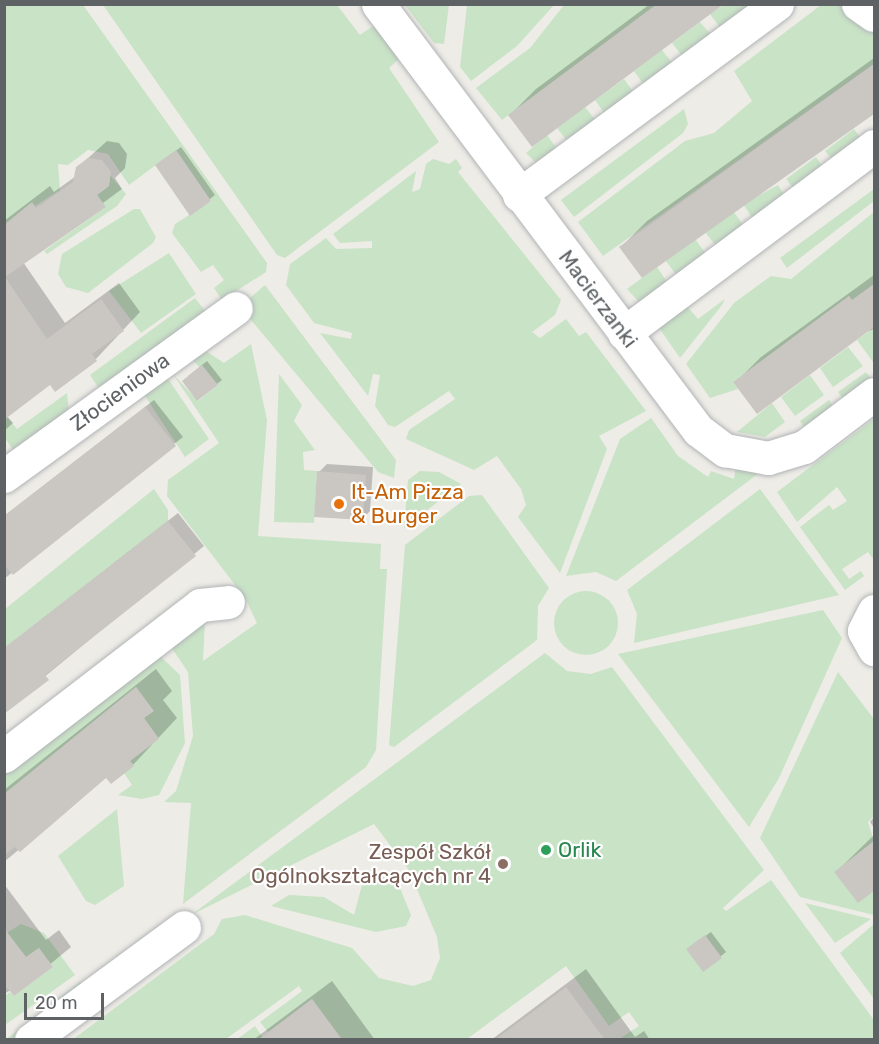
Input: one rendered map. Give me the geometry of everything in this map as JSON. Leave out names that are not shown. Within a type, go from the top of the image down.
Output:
[{"type":"street","name":"Macierzanki","points":[[378,4],[519,195],[698,430],[724,450],[753,458],[785,455],[804,447],[874,394]]},
{"type":"street","points":[[519,195],[777,4]]},
{"type":"street","points":[[858,4],[874,15]]},
{"type":"street","points":[[624,333],[874,146]]},
{"type":"street","name":"Złocieniowa","points":[[4,477],[236,308]]},
{"type":"street","points":[[10,751],[200,605],[228,602]]},
{"type":"street","points":[[874,611],[864,631],[874,649]]},
{"type":"street","points":[[31,1040],[184,927]]},
{"type":"green space","points":[[467,4],[554,5],[517,46],[471,81],[460,67]]},
{"type":"green space","points":[[5,5],[83,5],[267,263],[266,272],[222,300],[214,288],[224,280],[213,265],[201,272],[172,233],[175,224],[211,201],[176,150],[129,185],[108,154],[88,150],[68,165],[58,164],[60,190],[5,225]]},
{"type":"green space","points":[[103,5],[337,5],[360,35],[376,24],[401,57],[389,68],[439,142],[285,258],[277,255]]},
{"type":"green space","points":[[405,5],[449,5],[444,44],[434,43]]},
{"type":"green space","points":[[564,5],[657,5],[502,120],[476,88],[530,48]]},
{"type":"green space","points":[[724,5],[747,5],[749,8],[721,29],[710,14]]},
{"type":"green space","points":[[821,5],[842,5],[874,27],[874,64],[603,256],[578,222],[685,141],[714,133],[752,101],[734,71]]},
{"type":"green space","points":[[700,22],[712,36],[683,57],[672,43]]},
{"type":"green space","points":[[662,50],[673,64],[644,85],[634,71]]},
{"type":"green space","points":[[624,79],[634,93],[605,114],[595,100]]},
{"type":"green space","points":[[585,107],[596,121],[567,141],[557,128]]},
{"type":"green space","points":[[684,109],[688,124],[683,133],[574,217],[561,200]]},
{"type":"green space","points":[[854,129],[862,140],[833,161],[825,151]]},
{"type":"green space","points":[[547,135],[557,149],[537,164],[526,153]]},
{"type":"green space","points":[[816,157],[824,168],[794,189],[786,179]]},
{"type":"green space","points":[[433,159],[449,164],[456,159],[462,168],[458,172],[561,300],[555,315],[532,332],[540,338],[566,319],[579,336],[586,332],[646,411],[599,436],[607,449],[560,573],[518,517],[526,505],[521,489],[497,456],[474,470],[406,439],[409,430],[455,399],[449,391],[395,427],[388,425],[375,406],[380,375],[373,374],[368,396],[320,333],[351,339],[352,333],[314,323],[286,285],[290,264],[326,238],[336,249],[372,248],[372,241],[340,243],[333,234],[416,171],[412,192],[420,189],[426,164]]},
{"type":"green space","points":[[110,175],[126,194],[117,206],[47,254],[44,251],[106,207],[97,195],[109,186]]},
{"type":"green space","points":[[778,185],[785,196],[753,219],[743,204]]},
{"type":"green space","points":[[874,189],[874,201],[787,268],[780,258]]},
{"type":"green space","points":[[134,209],[140,209],[156,237],[153,243],[88,293],[66,287],[58,274],[62,254]]},
{"type":"green space","points":[[733,211],[744,226],[716,246],[705,232]]},
{"type":"green space","points":[[874,212],[874,284],[852,300],[849,296],[733,382],[738,389],[710,398],[686,364],[734,303],[771,276],[791,279]]},
{"type":"green space","points":[[695,239],[706,254],[677,276],[666,261]]},
{"type":"green space","points":[[169,253],[196,294],[141,333],[109,291]]},
{"type":"green space","points":[[657,267],[667,282],[640,303],[627,289]]},
{"type":"green space","points":[[265,285],[396,460],[394,478],[378,472],[246,314],[243,304]]},
{"type":"green space","points":[[195,298],[206,312],[100,390],[90,375]]},
{"type":"green space","points":[[725,299],[680,358],[657,325],[685,304],[698,319]]},
{"type":"green space","points":[[872,329],[874,331],[873,362],[857,340]]},
{"type":"green space","points":[[251,344],[267,420],[258,536],[381,544],[380,569],[387,569],[376,750],[366,767],[183,904],[191,803],[164,802],[176,791],[193,736],[188,672],[169,644],[205,619],[203,661],[257,623],[245,598],[167,496],[168,480],[219,443],[173,374],[198,401],[218,385],[185,353],[206,351],[224,363]]},
{"type":"green space","points":[[848,347],[863,366],[833,387],[820,368]]},
{"type":"green space","points":[[162,370],[209,439],[185,457],[139,387]]},
{"type":"green space","points":[[866,372],[874,383],[847,404],[838,392]]},
{"type":"green space","points":[[279,374],[302,405],[294,421],[315,450],[303,452],[304,470],[317,471],[314,523],[274,522]]},
{"type":"green space","points":[[810,375],[824,395],[795,416],[781,397]]},
{"type":"green space","points":[[67,393],[69,413],[15,453],[5,438],[4,413],[17,429]]},
{"type":"green space","points":[[829,400],[837,412],[808,433],[800,421]]},
{"type":"green space","points":[[772,403],[785,422],[765,437],[737,432]]},
{"type":"green space","points":[[651,418],[678,456],[708,477],[711,471],[734,479],[736,466],[759,473],[616,581],[596,572],[566,576],[620,439]]},
{"type":"green space","points":[[874,419],[874,560],[868,552],[842,569],[849,579],[861,571],[864,576],[845,590],[800,527],[829,505],[833,510],[847,501],[837,487],[797,522],[777,492]]},
{"type":"green space","points":[[420,471],[439,472],[461,484],[404,528],[408,480]]},
{"type":"green space","points":[[154,489],[168,510],[168,521],[17,639],[5,656],[5,609]]},
{"type":"green space","points":[[760,489],[839,595],[634,643],[637,614],[627,590]]},
{"type":"green space","points":[[482,495],[549,588],[538,606],[537,640],[394,747],[389,745],[405,545],[469,496]]},
{"type":"green space","points":[[586,591],[609,600],[618,623],[609,646],[586,655],[563,646],[554,623],[563,600]]},
{"type":"green space","points":[[823,610],[842,638],[779,778],[749,827],[618,654]]},
{"type":"green space","name":"Zespół Szkół Ogólnokształcących nr 4","points":[[545,653],[567,671],[591,674],[612,667],[764,870],[723,908],[726,911],[771,880],[874,1020],[874,1039],[619,1039],[639,1026],[629,1012],[609,1026],[566,966],[467,1039],[342,1039],[312,999],[268,1032],[260,1022],[302,991],[299,986],[226,1039],[72,1040],[214,934],[222,919],[245,915],[352,948],[379,978],[413,986],[431,980],[440,958],[437,937],[409,870],[374,824],[191,915]]},
{"type":"green space","points":[[159,655],[180,675],[185,743],[159,795],[142,799],[118,795],[132,785],[124,773],[134,766],[130,761],[159,739],[144,718],[153,711],[136,687],[5,794],[5,771]]},
{"type":"green space","points":[[838,672],[874,719],[874,816],[868,822],[874,841],[835,872],[873,892],[874,915],[800,897],[760,838]]},
{"type":"green space","points":[[117,809],[124,886],[95,905],[86,901],[58,856]]},
{"type":"green space","points":[[384,877],[400,888],[411,915],[406,926],[376,932],[271,906],[289,895],[324,897],[354,915],[362,885]]},
{"type":"green space","points":[[805,903],[871,919],[835,943]]},
{"type":"green space","points":[[21,924],[44,933],[75,975],[5,1025],[5,996],[10,992],[14,996],[53,967],[39,948],[26,957],[5,934]]},
{"type":"green space","points":[[874,924],[874,999],[840,953]]},
{"type":"green space","points":[[80,982],[84,987],[15,1039],[5,1040]]},
{"type":"green space","points":[[255,1026],[264,1039],[236,1040]]},
{"type":"building","points":[[657,4],[724,4],[532,147],[508,115]]},
{"type":"building","points":[[874,64],[874,114],[642,278],[619,247]]},
{"type":"building","points":[[176,150],[211,201],[190,216],[155,165]]},
{"type":"building","points":[[88,158],[102,160],[111,172],[109,186],[97,195],[106,207],[5,277],[47,339],[101,299],[124,331],[92,354],[97,361],[55,392],[50,385],[4,420],[4,225],[32,202],[36,208],[73,182],[76,167]]},
{"type":"building","points":[[874,284],[874,327],[757,414],[733,382],[849,296],[852,300]]},
{"type":"building","points":[[202,365],[218,385],[197,401],[182,381]]},
{"type":"building","points":[[145,407],[176,446],[13,575],[4,564],[4,516]]},
{"type":"building","name":"It-Am Pizza & Burger","points":[[317,471],[366,475],[363,520],[314,517]]},
{"type":"building","points":[[168,521],[196,556],[45,675],[49,680],[4,714],[4,648]]},
{"type":"building","points":[[136,687],[154,711],[144,718],[159,739],[130,761],[134,766],[111,784],[106,778],[20,852],[15,847],[4,855],[4,794]]},
{"type":"building","points":[[874,841],[874,891],[858,903],[834,872]]},
{"type":"building","points":[[4,928],[26,957],[39,948],[53,967],[14,996],[4,984]]},
{"type":"building","points":[[705,935],[722,958],[703,972],[686,949]]},
{"type":"building","points":[[566,987],[605,1040],[495,1040]]},
{"type":"building","points":[[312,999],[342,1040],[258,1040]]},
{"type":"place","name":"It-Am Pizza & Burger","points":[[339,504]]},
{"type":"place","name":"Orlik","points":[[546,850]]},
{"type":"place","name":"Zespół Szkół Ogólnokształcących nr 4","points":[[503,864]]}]
